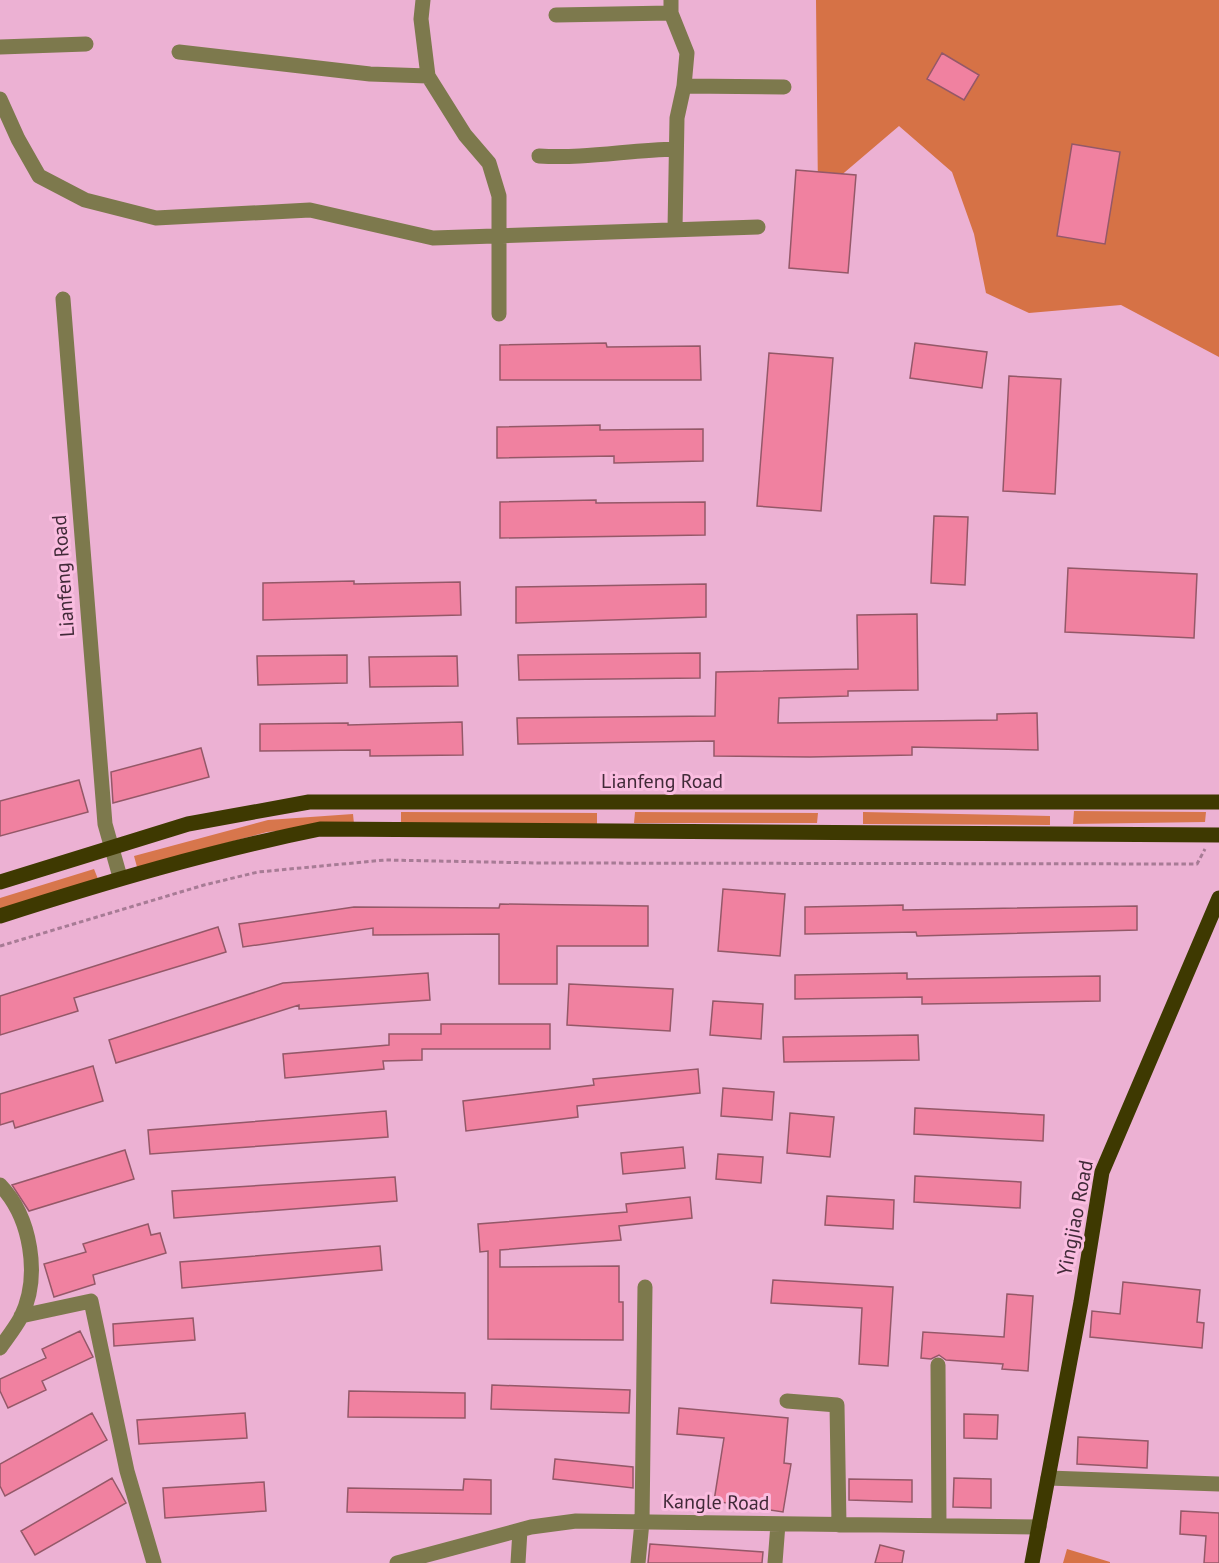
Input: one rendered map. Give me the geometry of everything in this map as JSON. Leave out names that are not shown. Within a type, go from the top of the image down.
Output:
[{"type":"main road","name":"Lianfeng Road","points":[[0,882],[188,824],[309,802],[1219,802]]},
{"type":"main road","points":[[0,916],[120,877],[235,846],[320,830],[1215,835]]},
{"type":"main road","name":"Yingjiao Road","points":[[1032,1563],[1081,1302],[1102,1172],[1219,898]]},
{"type":"street","points":[[423,0],[421,19],[428,76],[465,135],[489,163],[499,196],[499,314]]},
{"type":"street","points":[[556,15],[671,7],[687,53],[684,86],[676,118],[675,229]]},
{"type":"street","points":[[0,47],[86,44]]},
{"type":"street","points":[[179,52],[370,74],[428,76]]},
{"type":"street","points":[[684,86],[784,87]]},
{"type":"street","points":[[0,99],[18,139],[39,176],[85,200],[156,218],[310,210],[432,238],[758,227]]},
{"type":"street","points":[[538,156],[574,159],[637,150],[675,149]]},
{"type":"street","name":"Lianfeng Road","points":[[63,299],[94,712],[105,824],[120,877]]},
{"type":"street","points":[[0,1185],[10,1195],[27,1233],[32,1275],[21,1316],[0,1348]]},
{"type":"street","points":[[638,1563],[642,1522],[645,1287]]},
{"type":"street","points":[[21,1316],[91,1301],[127,1471],[154,1563]]},
{"type":"street","points":[[938,1365],[939,1526]]},
{"type":"street","points":[[787,1401],[837,1406],[839,1525]]},
{"type":"street","points":[[1048,1478],[1219,1484]]},
{"type":"street","name":"Kangle Road","points":[[398,1563],[520,1530],[576,1521],[1039,1527]]},
{"type":"street","points":[[775,1563],[778,1524]]},
{"type":"street","points":[[518,1563],[520,1530]]},
{"type":"path","points":[[0,946],[204,885],[258,872],[373,861],[1197,864],[1215,835]]},
{"type":"shaded area","points":[[816,0],[1219,0],[1219,357],[1121,305],[1029,313],[986,293],[974,234],[952,172],[899,126],[818,195]]},
{"type":"shaded area","points":[[1074,811],[1206,812],[1205,822],[1073,824]]},
{"type":"shaded area","points":[[401,812],[597,813],[597,824],[401,824]]},
{"type":"shaded area","points":[[635,812],[818,813],[817,823],[634,823]]},
{"type":"shaded area","points":[[863,812],[1050,816],[1050,825],[863,824]]},
{"type":"shaded area","points":[[353,814],[354,824],[267,832],[137,867],[134,856],[268,820]]},
{"type":"shaded area","points":[[94,869],[98,879],[0,909],[0,898]]},
{"type":"shaded area","points":[[1067,1549],[1110,1562],[1110,1563],[1063,1563]]},
{"type":"building","points":[[942,53],[979,75],[964,100],[927,79]]},
{"type":"building","points":[[1072,144],[1120,152],[1105,244],[1057,236]]},
{"type":"building","points":[[796,170],[856,175],[848,273],[789,268]]},
{"type":"building","points":[[606,343],[607,347],[700,346],[701,380],[500,380],[500,345]]},
{"type":"building","points":[[915,343],[987,352],[982,388],[910,378]]},
{"type":"building","points":[[769,353],[833,358],[821,511],[757,506]]},
{"type":"building","points":[[1009,376],[1061,379],[1055,494],[1003,491]]},
{"type":"building","points":[[600,425],[600,430],[703,429],[703,461],[614,463],[614,456],[497,458],[497,427]]},
{"type":"building","points":[[596,500],[596,503],[705,502],[705,535],[500,538],[500,502]]},
{"type":"building","points":[[934,516],[968,517],[965,585],[931,583]]},
{"type":"building","points":[[1068,568],[1197,574],[1194,638],[1065,632]]},
{"type":"building","points":[[354,581],[354,584],[460,582],[461,615],[263,620],[263,583]]},
{"type":"building","points":[[706,584],[706,617],[516,623],[516,587]]},
{"type":"building","points":[[917,614],[918,690],[848,691],[848,696],[779,698],[778,723],[997,720],[997,714],[1037,713],[1038,750],[912,747],[912,755],[714,756],[714,741],[518,744],[517,718],[715,716],[716,672],[858,669],[857,615]]},
{"type":"building","points":[[700,653],[700,678],[519,680],[518,655]]},
{"type":"building","points":[[347,655],[347,683],[258,685],[257,656]]},
{"type":"building","points":[[457,656],[458,686],[370,687],[369,657]]},
{"type":"building","points":[[462,722],[463,755],[370,756],[370,750],[260,751],[260,724],[348,723],[348,725]]},
{"type":"building","points":[[201,748],[209,777],[113,803],[111,772]]},
{"type":"building","points":[[79,780],[88,812],[0,836],[0,801]]},
{"type":"building","points":[[723,889],[785,894],[780,956],[718,951]]},
{"type":"building","points":[[500,904],[648,906],[648,946],[557,946],[557,984],[499,984],[499,934],[373,935],[373,928],[243,947],[239,924],[354,907],[499,908]]},
{"type":"building","points":[[903,905],[903,910],[1137,906],[1137,930],[917,936],[916,932],[805,934],[805,907]]},
{"type":"building","points":[[218,927],[226,952],[74,998],[78,1011],[0,1035],[0,996]]},
{"type":"building","points":[[428,973],[430,1000],[299,1009],[299,1005],[116,1063],[109,1040],[283,983]]},
{"type":"building","points":[[907,973],[907,979],[1100,976],[1100,1001],[922,1004],[922,997],[795,999],[795,975]]},
{"type":"building","points":[[569,984],[673,989],[670,1031],[567,1025]]},
{"type":"building","points":[[713,1001],[763,1004],[761,1039],[710,1035]]},
{"type":"building","points":[[441,1024],[550,1024],[550,1049],[422,1049],[422,1060],[383,1061],[384,1069],[285,1078],[283,1054],[389,1045],[389,1034],[441,1034]]},
{"type":"building","points":[[918,1035],[919,1060],[784,1062],[783,1037]]},
{"type":"building","points":[[93,1066],[103,1101],[15,1128],[13,1121],[0,1125],[0,1094]]},
{"type":"building","points":[[698,1069],[700,1093],[577,1106],[578,1117],[466,1131],[463,1101],[594,1085],[593,1079]]},
{"type":"building","points":[[723,1088],[774,1092],[772,1120],[721,1116]]},
{"type":"building","points":[[915,1108],[1044,1115],[1043,1141],[914,1134]]},
{"type":"building","points":[[386,1111],[388,1137],[150,1154],[148,1130]]},
{"type":"building","points":[[790,1113],[834,1117],[830,1157],[787,1153]]},
{"type":"building","points":[[683,1147],[685,1168],[623,1174],[621,1153]]},
{"type":"building","points":[[125,1150],[134,1179],[29,1211],[12,1185]]},
{"type":"building","points":[[718,1154],[763,1157],[761,1183],[716,1179]]},
{"type":"building","points":[[915,1176],[1021,1182],[1020,1208],[914,1202]]},
{"type":"building","points":[[395,1177],[397,1201],[174,1218],[172,1191]]},
{"type":"building","points":[[827,1196],[894,1200],[893,1229],[825,1225]]},
{"type":"building","points":[[690,1197],[692,1218],[619,1226],[621,1240],[500,1250],[500,1267],[619,1266],[619,1302],[623,1302],[623,1340],[488,1339],[488,1251],[480,1252],[478,1224],[627,1212],[626,1204]]},
{"type":"building","points":[[148,1224],[151,1235],[160,1233],[166,1253],[93,1275],[95,1284],[54,1297],[44,1264],[86,1252],[83,1244]]},
{"type":"building","points":[[380,1246],[382,1270],[182,1288],[180,1262]]},
{"type":"building","points":[[773,1280],[893,1287],[888,1366],[859,1364],[862,1308],[771,1303]]},
{"type":"building","points":[[1123,1282],[1200,1290],[1197,1322],[1204,1323],[1202,1348],[1090,1337],[1092,1311],[1120,1314]]},
{"type":"building","points":[[1007,1294],[1033,1296],[1028,1371],[1002,1369],[1003,1364],[946,1360],[939,1355],[931,1359],[921,1358],[923,1332],[1004,1337]]},
{"type":"building","points":[[193,1318],[195,1340],[114,1346],[113,1324]]},
{"type":"building","points":[[80,1331],[93,1357],[42,1381],[46,1390],[8,1408],[0,1391],[0,1379],[46,1358],[42,1349]]},
{"type":"building","points":[[492,1385],[630,1390],[629,1413],[491,1409]]},
{"type":"building","points":[[349,1391],[465,1393],[465,1418],[348,1417]]},
{"type":"building","points":[[679,1408],[788,1418],[784,1463],[791,1464],[783,1512],[714,1501],[724,1438],[677,1434]]},
{"type":"building","points":[[92,1413],[107,1440],[5,1496],[0,1486],[0,1464]]},
{"type":"building","points":[[245,1413],[247,1438],[139,1444],[137,1420]]},
{"type":"building","points":[[964,1414],[998,1415],[997,1439],[964,1438]]},
{"type":"building","points":[[1078,1437],[1148,1441],[1147,1468],[1077,1464]]},
{"type":"building","points":[[555,1459],[633,1467],[633,1488],[553,1479]]},
{"type":"building","points":[[112,1478],[126,1503],[35,1555],[21,1531]]},
{"type":"building","points":[[954,1478],[991,1479],[991,1508],[953,1507]]},
{"type":"building","points":[[464,1479],[491,1480],[491,1514],[347,1512],[348,1488],[463,1490]]},
{"type":"building","points":[[849,1479],[912,1480],[912,1502],[849,1500]]},
{"type":"building","points":[[264,1482],[266,1511],[165,1518],[163,1488]]},
{"type":"building","points":[[1181,1511],[1219,1513],[1219,1563],[1204,1563],[1206,1536],[1180,1534]]},
{"type":"building","points":[[650,1544],[763,1552],[762,1563],[648,1563]]},
{"type":"building","points":[[880,1545],[904,1551],[902,1563],[875,1563]]}]
